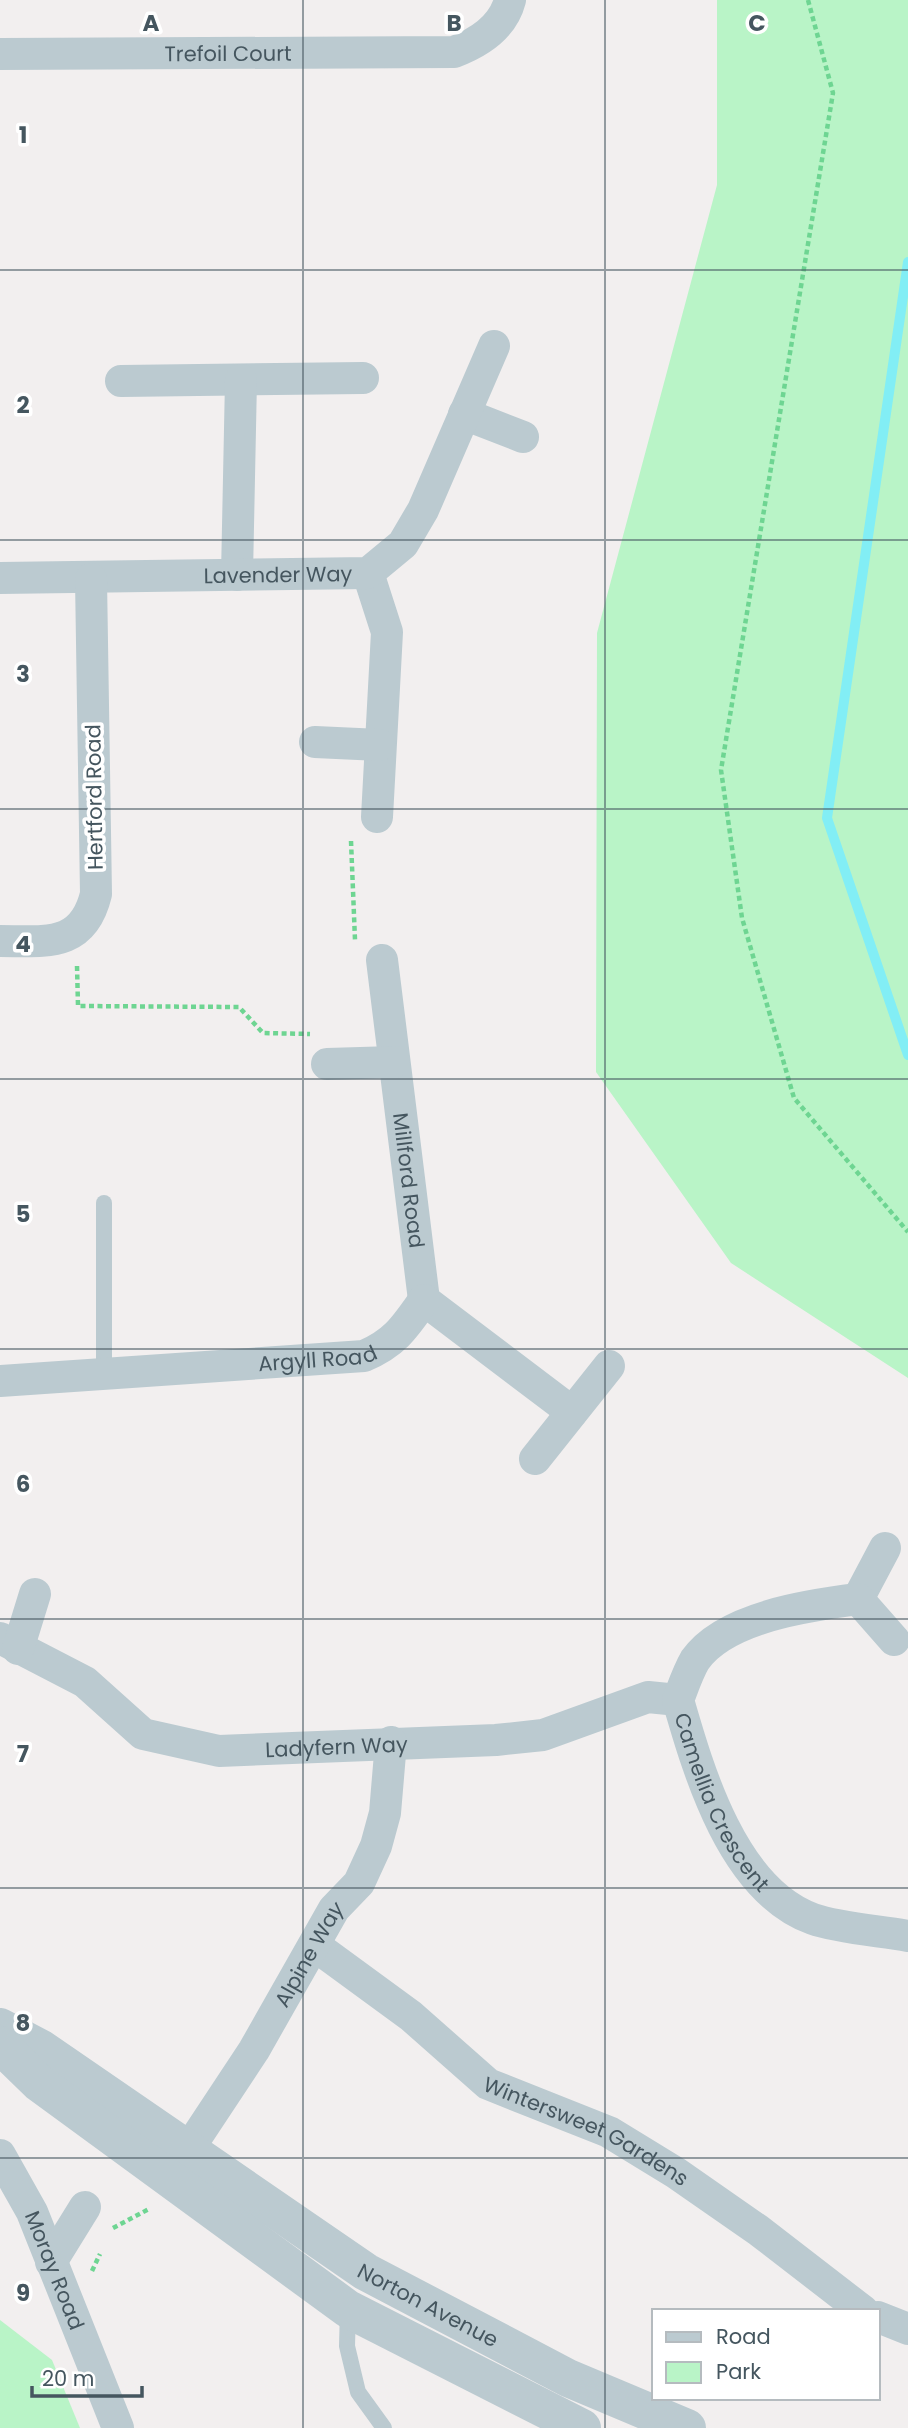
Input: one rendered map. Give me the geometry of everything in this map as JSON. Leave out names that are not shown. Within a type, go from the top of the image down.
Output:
[{"type":"street","name":"Trefoil Court","points":[[0,54],[454,52],[474,44],[496,27],[510,0]]},
{"type":"street","name":"Lavender Way","points":[[0,578],[91,579],[368,573],[403,544],[423,510],[494,346]]},
{"type":"street","points":[[121,381],[363,378]]},
{"type":"street","points":[[237,575],[241,380]]},
{"type":"street","points":[[464,414],[523,438]]},
{"type":"street","points":[[368,573],[387,632],[377,817]]},
{"type":"street","name":"Hertford Road","points":[[77,931],[92,912],[96,894],[91,579]]},
{"type":"street","points":[[315,742],[380,745]]},
{"type":"street","points":[[0,941],[48,940],[63,938],[77,931]]},
{"type":"street","name":"Millford Road","points":[[382,960],[424,1300]]},
{"type":"street","points":[[327,1064],[394,1062]]},
{"type":"street","points":[[424,1300],[572,1412]]},
{"type":"street","name":"Argyll Road","points":[[0,1381],[364,1356],[386,1347],[403,1330],[424,1300]]},
{"type":"street","points":[[535,1459],[609,1366]]},
{"type":"street","points":[[885,1548],[858,1600],[894,1640]]},
{"type":"street","name":"Ladyfern Way","points":[[35,1594],[9,1644],[85,1682],[144,1734],[219,1751],[391,1742],[496,1740],[543,1735],[648,1697],[678,1700]]},
{"type":"street","name":"Camellia Crescent","points":[[858,1600],[807,1606],[730,1630],[696,1659],[678,1700],[699,1773],[724,1830],[764,1888],[813,1919],[908,1936]]},
{"type":"street","name":"Alpine Way","points":[[178,2165],[254,2050],[334,1909],[359,1883],[376,1846],[385,1813],[391,1742]]},
{"type":"street","name":"Wintersweet Gardens","points":[[314,1945],[411,2016],[488,2084],[609,2133],[632,2146],[758,2230],[860,2309]]},
{"type":"street","name":"Norton Avenue","points":[[0,2027],[40,2048],[178,2165]]},
{"type":"street","name":"Norton Avenue","points":[[0,2045],[39,2083],[178,2165],[357,2290],[561,2407],[687,2428]]},
{"type":"street","name":"Moray Road","points":[[0,2155],[32,2212],[118,2428]]},
{"type":"street","points":[[51,2262],[85,2207]]},
{"type":"street","points":[[880,2318],[908,2329]]},
{"type":"lane","points":[[104,1203],[104,1373]]},
{"type":"lane","points":[[357,2290],[347,2346],[358,2392],[384,2428]]},
{"type":"path","points":[[808,0],[833,93],[721,770],[742,918],[794,1098],[908,1232]]},
{"type":"path","points":[[377,817],[351,824],[356,961],[382,960]]},
{"type":"path","points":[[77,931],[78,1006],[239,1007],[263,1033],[327,1035],[327,1064]]},
{"type":"path","points":[[108,2231],[158,2205],[178,2165]]},
{"type":"path","points":[[64,2292],[88,2283],[103,2244]]},
{"type":"green space","points":[[717,0],[908,0],[908,1378],[731,1263],[596,1072],[597,633],[717,185]]},
{"type":"green space","points":[[0,2320],[52,2360],[80,2428],[0,2428]]},
{"type":"waterway","points":[[908,262],[827,818],[908,1055]]}]
